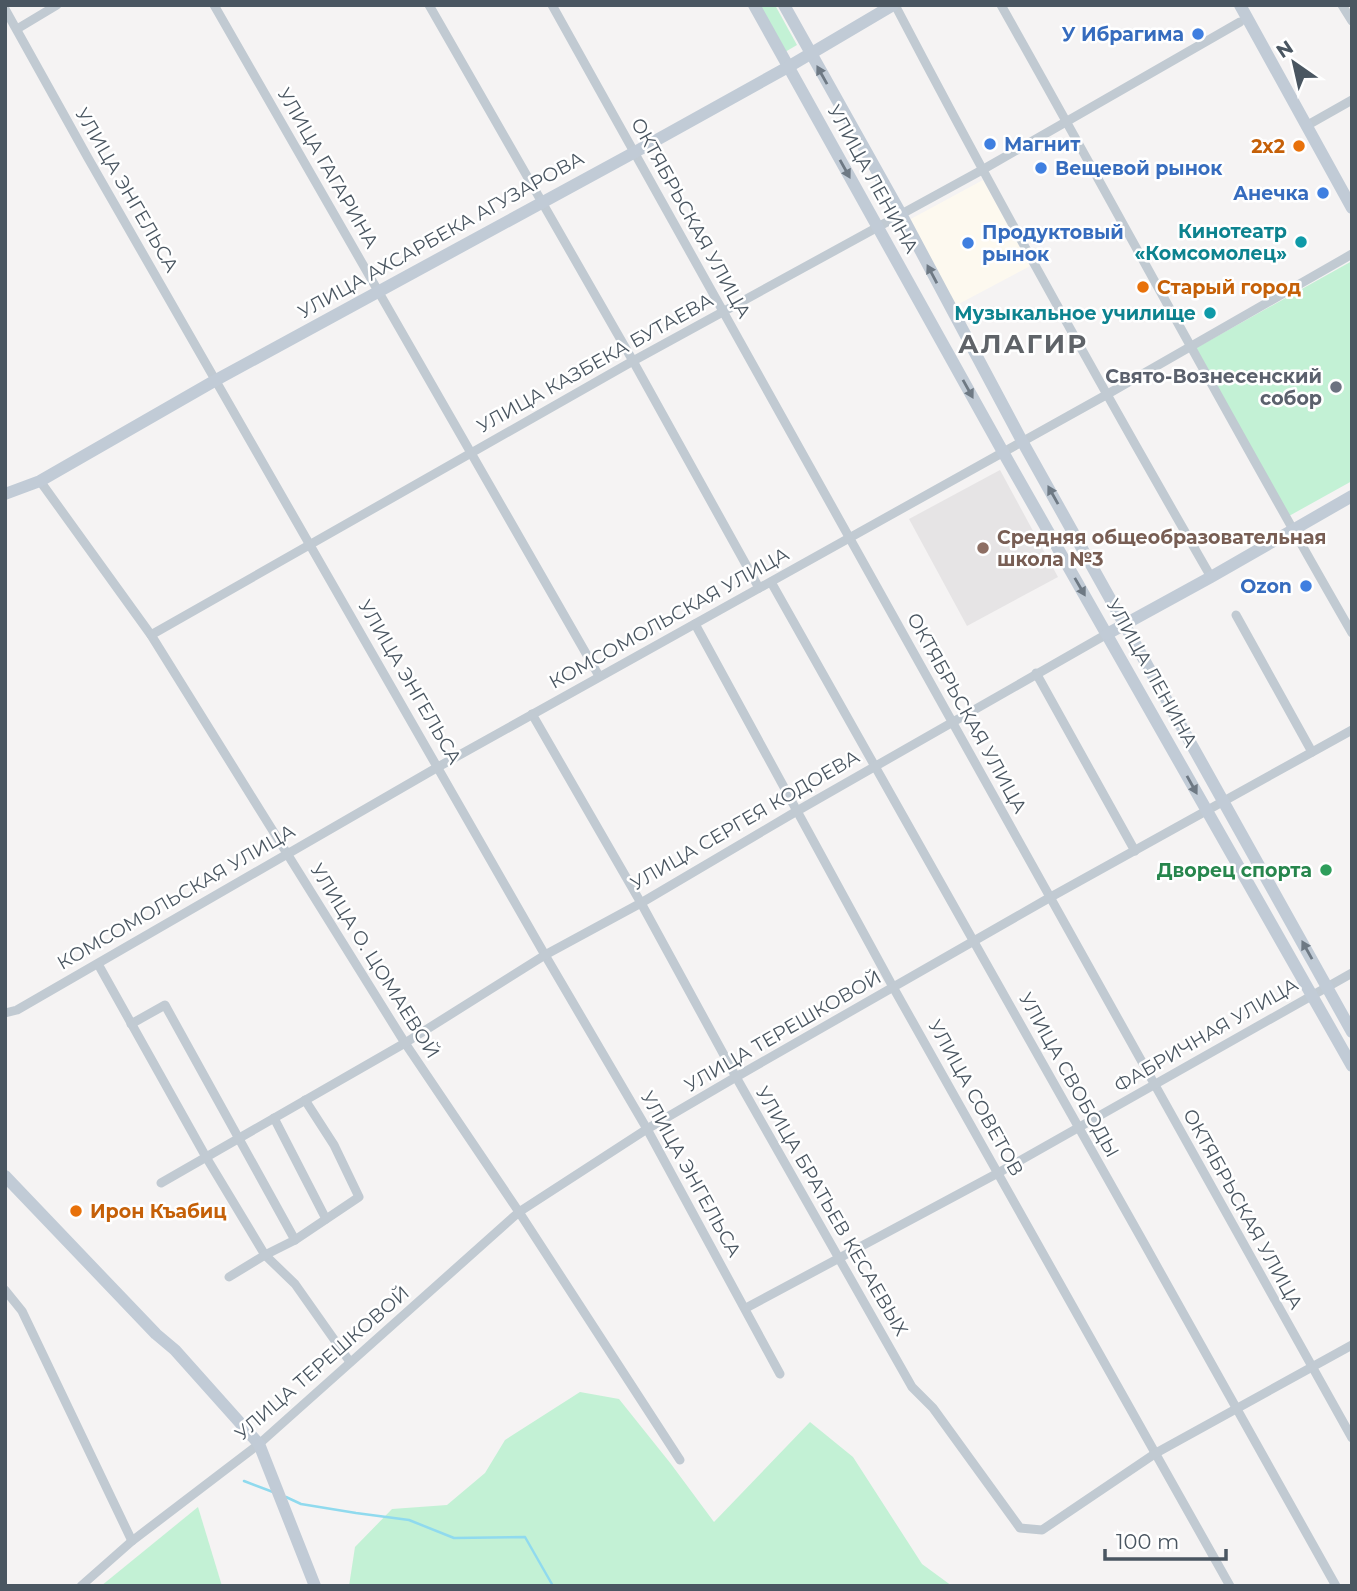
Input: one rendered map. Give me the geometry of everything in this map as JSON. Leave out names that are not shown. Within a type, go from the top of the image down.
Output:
[{"type":"street","points":[[17,29],[57,5]]},
{"type":"street","name":"УЛИЦА ГАГАРИНА","points":[[214,5],[599,676]]},
{"type":"street","points":[[429,5],[633,361],[759,589]]},
{"type":"street","name":"ОКТЯБРЬСКАЯ УЛИЦА","points":[[552,5],[1352,1438]]},
{"type":"street","name":"УЛИЦА ЛЕНИНА","points":[[754,5],[1003,452],[1352,1066]]},
{"type":"street","name":"УЛИЦА ЛЕНИНА","points":[[784,5],[901,214],[1022,441],[1352,1031]]},
{"type":"street","points":[[894,5],[1106,395],[1211,577]]},
{"type":"street","name":"УЛИЦА АХСАРБЕКА АГУЗАРОВА","points":[[5,494],[40,481],[216,380],[788,67],[894,5]]},
{"type":"street","points":[[1001,5],[1292,530],[1352,633]]},
{"type":"street","points":[[1240,5],[1352,208]]},
{"type":"street","points":[[1342,5],[1352,22]]},
{"type":"street","name":"УЛИЦА ЭНГЕЛЬСА","points":[[5,9],[647,1129],[780,1374]]},
{"type":"street","name":"УЛИЦА КАЗБЕКА БУТАЕВА","points":[[151,635],[633,361],[982,170],[1240,22]]},
{"type":"street","points":[[1306,126],[1352,100]]},
{"type":"street","name":"КОМСОМОЛЬСКАЯ УЛИЦА","points":[[5,1013],[17,1010],[286,853],[1106,395],[1352,254]]},
{"type":"street","name":"УЛИЦА О. ЦОМАЕВОЙ","points":[[40,481],[151,635],[405,1042],[680,1461]]},
{"type":"street","name":"УЛИЦА СЕРГЕЯ КОДОЕВА","points":[[161,1183],[405,1042],[545,955],[641,903],[1037,673],[1352,496]]},
{"type":"street","name":"УЛИЦА СВОБОДЫ","points":[[771,582],[1336,1586]]},
{"type":"street","points":[[1236,615],[1312,752]]},
{"type":"street","name":"УЛИЦА СОВЕТОВ","points":[[695,624],[893,987],[1230,1586]]},
{"type":"street","points":[[1037,673],[1135,851]]},
{"type":"street","name":"УЛИЦА БРАТЬЕВ КЕСАЕВЫХ","points":[[532,714],[912,1387],[933,1408],[1020,1528],[1042,1530],[1156,1453]]},
{"type":"street","name":"УЛИЦА ТЕРЕШКОВОЙ","points":[[81,1586],[132,1541],[259,1444],[519,1212],[647,1129],[736,1077],[1049,898],[1352,730]]},
{"type":"street","points":[[98,964],[206,1157],[265,1255],[295,1284],[350,1362]]},
{"type":"street","name":"ФАБРИЧНАЯ УЛИЦА","points":[[746,1308],[998,1173],[1352,973]]},
{"type":"street","points":[[131,1024],[165,1005],[295,1240]]},
{"type":"street","points":[[229,1277],[295,1240],[359,1197],[334,1145],[305,1100]]},
{"type":"street","points":[[274,1118],[326,1219]]},
{"type":"street","points":[[5,1176],[156,1334],[175,1350],[259,1444],[315,1586]]},
{"type":"street","points":[[5,1290],[22,1311],[132,1541]]},
{"type":"street","points":[[1156,1453],[1352,1345]]},
{"type":"shaded area","name":"Продуктовый рынок","points":[[983,180],[1030,266],[953,307],[907,221]]},
{"type":"shaded area","name":"Средняя общеобразовательная школа №3","points":[[1000,470],[1058,577],[967,626],[909,519]]},
{"type":"green space","points":[[759,5],[775,5],[797,45],[785,52]]},
{"type":"green space","points":[[1352,261],[1352,481],[1289,516],[1196,348]]},
{"type":"green space","points":[[580,1392],[619,1399],[714,1522],[810,1422],[853,1457],[922,1564],[952,1586],[349,1586],[355,1547],[392,1509],[447,1505],[485,1473],[505,1440]]},
{"type":"green space","points":[[198,1507],[222,1586],[101,1586]]},
{"type":"waterway","points":[[244,1481],[273,1492]]},
{"type":"waterway","points":[[286,1497],[301,1504],[409,1520],[454,1538],[525,1537],[553,1586]]},
{"type":"place","name":"У Ибрагима","points":[[1198,34]]},
{"type":"place","name":"Магнит","points":[[990,144]]},
{"type":"place","name":"2x2","points":[[1299,146]]},
{"type":"place","name":"Вещевой рынок","points":[[1041,168]]},
{"type":"place","name":"Анечка","points":[[1323,193]]},
{"type":"place","name":"Кинотеатр «Комсомолец»","points":[[1301,242]]},
{"type":"place","name":"Продуктовый рынок","points":[[968,243]]},
{"type":"place","name":"Старый город","points":[[1143,287]]},
{"type":"place","name":"Музыкальное училище","points":[[1210,313]]},
{"type":"place","name":"Свято-Вознесенский собор","points":[[1336,387]]},
{"type":"place","name":"Средняя общеобразовательная школа №3","points":[[983,548]]},
{"type":"place","name":"Ozon","points":[[1306,586]]},
{"type":"place","name":"Дворец спорта","points":[[1326,870]]},
{"type":"place","name":"Ирон Къабиц","points":[[76,1211]]},
{"type":"district","name":"АЛАГИР","points":[[1023,344]]}]
